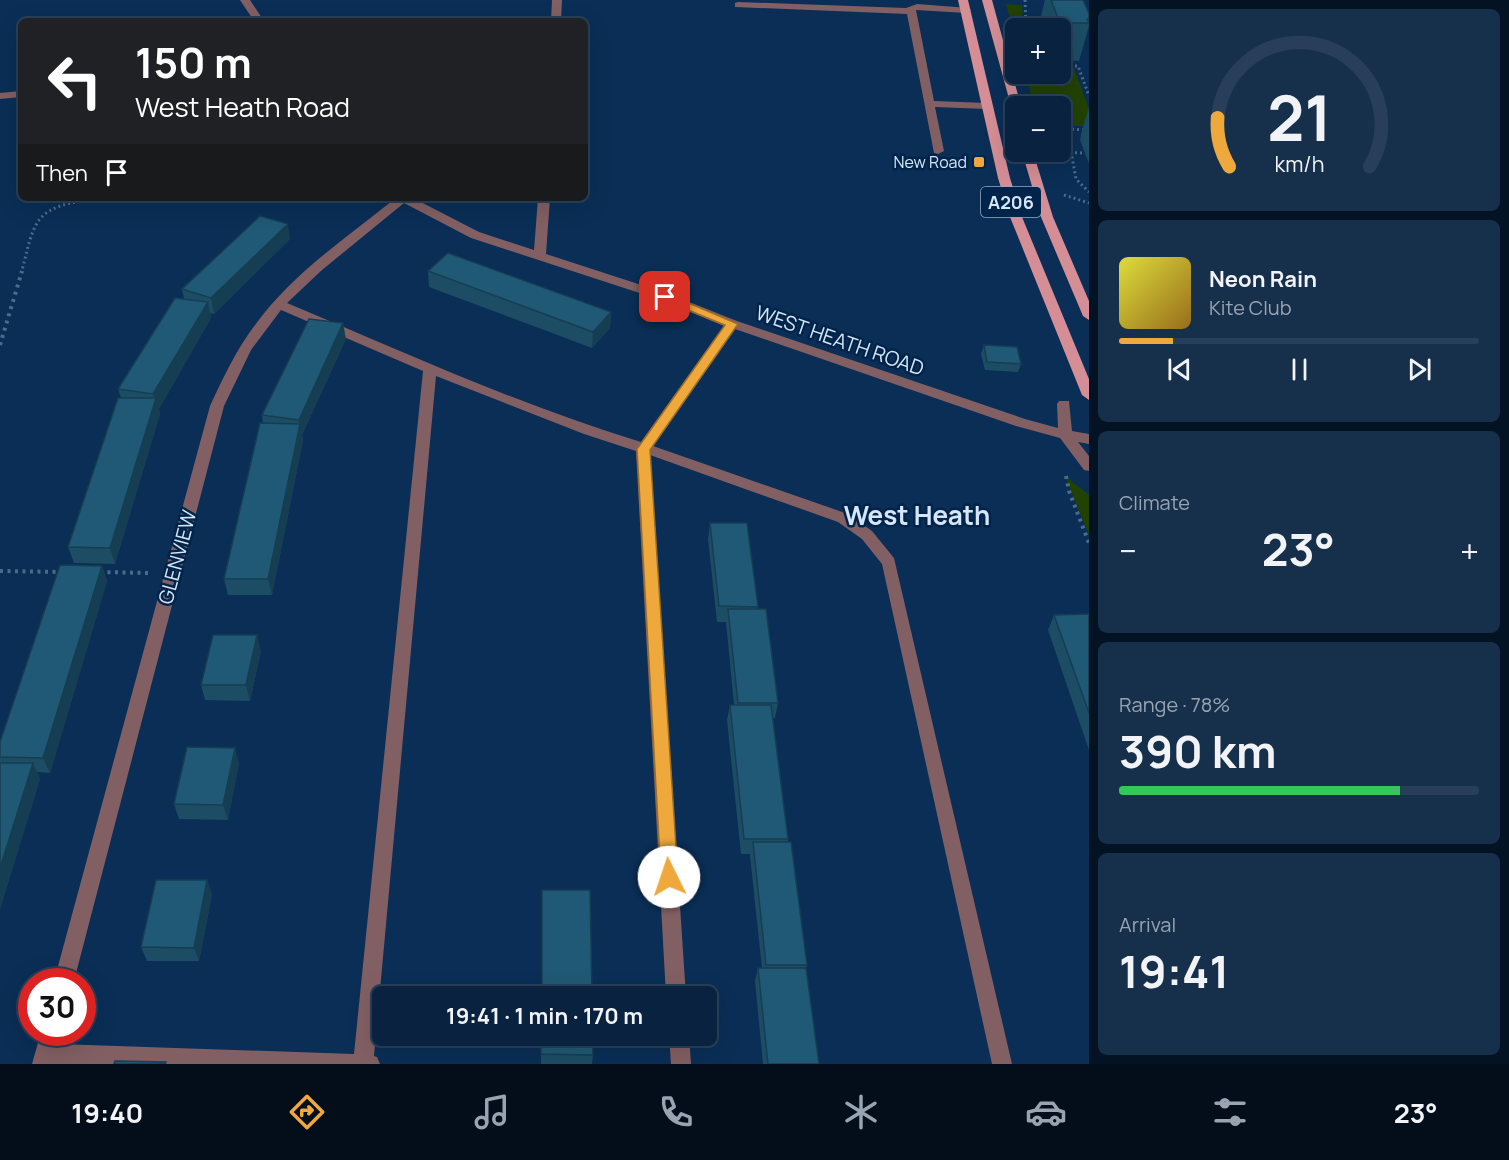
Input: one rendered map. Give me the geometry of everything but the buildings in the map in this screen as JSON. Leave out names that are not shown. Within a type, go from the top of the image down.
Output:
[{"type":"main road","points":[[987,0],[1013,96]]},
{"type":"main road","name":"A206","points":[[965,5],[987,106],[1016,217],[1089,394]]},
{"type":"main road","name":"A206","points":[[1030,162],[1047,217],[1089,316]]},
{"type":"street","points":[[245,0],[257,18]]},
{"type":"street","points":[[556,18],[557,0]]},
{"type":"street","points":[[738,5],[911,11]]},
{"type":"street","points":[[911,11],[910,9],[917,7],[965,5]]},
{"type":"street","points":[[911,11],[938,151]]},
{"type":"street","points":[[0,96],[18,94]]},
{"type":"street","points":[[929,104],[987,106]]},
{"type":"street","name":"GLENVIEW","points":[[67,968],[217,406],[246,347],[278,304],[399,201]]},
{"type":"street","name":"WEST HEATH ROAD","points":[[409,201],[475,235],[665,297],[732,324],[1021,423],[1089,439]]},
{"type":"street","points":[[540,255],[544,201]]},
{"type":"street","points":[[278,304],[589,431],[680,459],[843,518],[867,535],[889,562],[1002,1064]]},
{"type":"street","points":[[675,986],[644,449],[732,324]]},
{"type":"street","points":[[363,1064],[430,368]]},
{"type":"street","points":[[1064,404],[1065,435],[1089,466]]},
{"type":"street","points":[[680,1046],[681,1064]]},
{"type":"street","points":[[44,1058],[370,1064]]},
{"type":"path","points":[[1024,0],[1025,18]]},
{"type":"path","points":[[1071,66],[1078,66],[1089,96]]},
{"type":"path","points":[[1071,129],[1089,130]]},
{"type":"path","points":[[1085,153],[1071,153],[1076,179],[1089,192]]},
{"type":"path","points":[[0,345],[35,226],[41,215],[63,205],[93,201]]},
{"type":"path","points":[[1065,474],[1069,491],[1089,543]]},
{"type":"path","points":[[0,571],[69,572]]},
{"type":"path","points":[[92,572],[172,573]]},
{"type":"green space","points":[[1006,4],[1022,5],[1023,18],[1010,18]]},
{"type":"green space","points":[[1071,68],[1074,68],[1089,109],[1089,126],[1071,126],[1071,96],[1031,96],[1028,84],[1071,84]]},
{"type":"green space","points":[[1065,476],[1089,495],[1089,535]]},
{"type":"place","name":"New Road","points":[[979,162]]},
{"type":"district","name":"West Heath","points":[[917,515]]},
{"type":"route","points":[[665,297],[732,324],[644,449],[669,877]]}]
